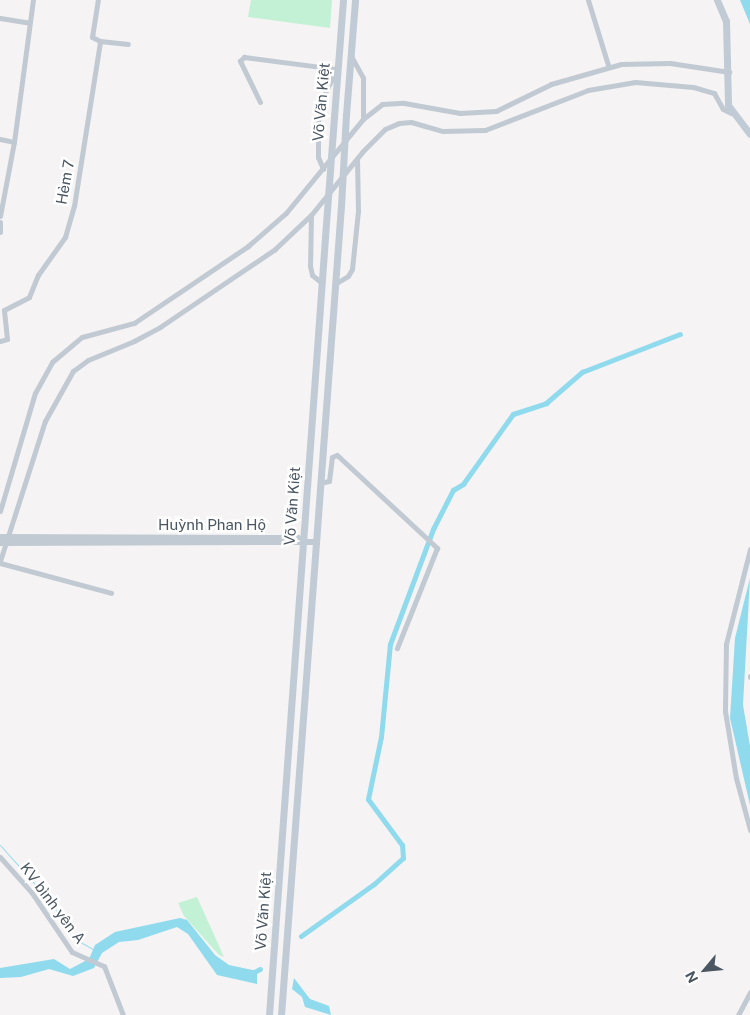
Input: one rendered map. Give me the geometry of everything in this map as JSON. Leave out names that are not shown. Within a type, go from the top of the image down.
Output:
[{"type":"main road","name":"Võ Văn Kiệt","points":[[269,1015],[324,237],[343,0]]},
{"type":"main road","name":"Võ Văn Kiệt","points":[[281,1015],[336,284],[355,0]]},
{"type":"main road","points":[[717,0],[726,21],[729,74],[728,95],[731,113],[750,134]]},
{"type":"main road","points":[[279,873],[291,875]]},
{"type":"street","points":[[0,216],[14,142],[33,0]]},
{"type":"street","name":"Hẻm 7","points":[[0,341],[8,339],[4,310],[30,297],[38,275],[65,237],[74,206],[100,41],[92,37],[98,0]]},
{"type":"street","points":[[588,0],[608,65]]},
{"type":"street","points":[[0,18],[30,23]]},
{"type":"street","points":[[100,41],[128,44]]},
{"type":"street","points":[[351,56],[363,78],[363,119]]},
{"type":"street","points":[[260,102],[240,61],[244,57],[337,69],[326,91],[318,120],[318,157],[323,169]]},
{"type":"street","points":[[0,511],[35,393],[52,362],[82,337],[134,323],[225,263],[275,224],[363,119],[382,104],[392,102],[460,113],[496,111],[551,84],[608,65],[670,63],[729,74]]},
{"type":"street","points":[[111,593],[0,562],[5,541],[45,421],[73,371],[94,357],[140,338],[216,290],[275,249],[311,215],[381,132],[399,123],[419,122],[443,131],[485,130],[579,93],[609,84],[642,82],[697,88],[716,93],[723,109],[731,113]]},
{"type":"street","points":[[0,139],[14,142]]},
{"type":"street","points":[[336,284],[348,276],[352,269],[358,210],[357,160]]},
{"type":"street","points":[[311,215],[310,266],[312,275],[322,283]]},
{"type":"street","points":[[0,222],[0,232]]},
{"type":"street","points":[[320,483],[329,481],[332,456],[337,455],[433,543],[437,551],[397,648]]},
{"type":"street","name":"Huỳnh Phan Hộ","points":[[0,536],[5,541],[297,544],[302,541],[316,542]]},
{"type":"street","points":[[750,549],[726,644],[725,702],[736,778],[750,830]]},
{"type":"street","name":"KV bình yên A","points":[[0,857],[32,893],[69,949],[101,964],[123,1015]]},
{"type":"street","points":[[738,1015],[750,992]]},
{"type":"green space","points":[[251,0],[332,0],[330,28],[248,17]]},
{"type":"green space","points":[[197,897],[224,957],[219,955],[184,916],[178,903]]},
{"type":"water","points":[[740,0],[750,0],[750,24]]},
{"type":"water","points":[[750,578],[743,705],[750,746],[750,805],[730,718],[735,638]]},
{"type":"water","points":[[180,918],[187,920],[215,955],[229,965],[257,971],[257,984],[217,975],[188,934],[177,927],[138,940],[119,942],[102,953],[94,968],[73,976],[49,969],[21,977],[0,978],[0,968],[54,959],[70,969],[89,959],[95,945],[115,932]]},
{"type":"water","points":[[294,978],[310,999],[329,1006],[331,1015],[305,1007],[302,997],[292,989]]},
{"type":"waterway","points":[[301,936],[374,884],[403,858],[402,845],[368,799],[381,737],[390,644],[433,529],[453,490],[463,484],[513,414],[546,403],[582,372],[680,334]]},
{"type":"waterway","points":[[0,845],[51,902],[73,938],[95,950]]},
{"type":"waterway","points":[[250,974],[260,969]]}]
